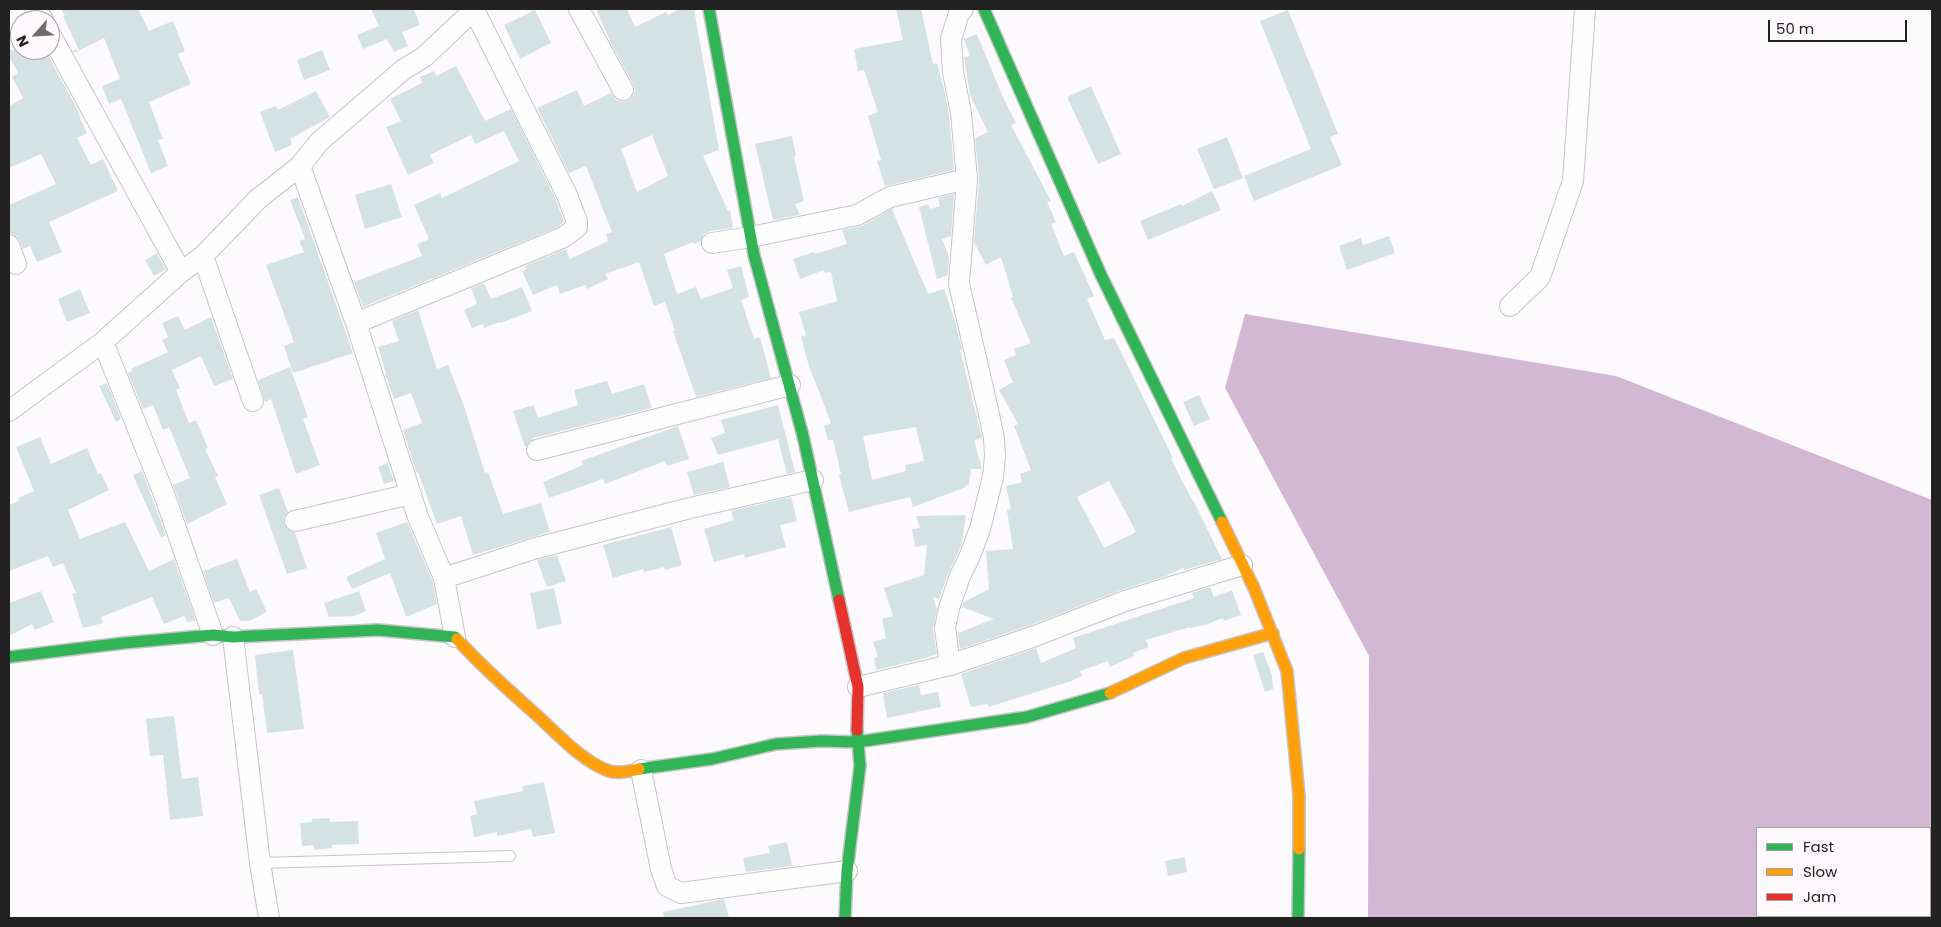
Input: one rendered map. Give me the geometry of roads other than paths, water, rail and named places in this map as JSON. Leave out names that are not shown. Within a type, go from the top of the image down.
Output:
[{"type":"street","points":[[9,411],[102,342],[203,256],[258,198],[300,166],[319,142],[404,69],[424,57],[474,9],[567,195],[577,226],[564,237],[356,323]]},
{"type":"street","points":[[579,9],[623,90]]},
{"type":"street","points":[[710,9],[754,255],[790,385],[813,480],[858,687],[857,742],[860,766],[847,871],[845,918]]},
{"type":"street","points":[[950,665],[945,628],[949,608],[980,529],[993,477],[995,456],[994,438],[959,284],[967,179],[961,113],[953,72],[951,39],[959,13],[963,9]]},
{"type":"street","points":[[984,9],[1101,275],[1242,565],[1273,633],[1287,671],[1299,796],[1298,918]]},
{"type":"street","points":[[1510,306],[1540,277],[1573,181],[1585,9]]},
{"type":"street","points":[[60,52],[182,272]]},
{"type":"street","points":[[300,166],[356,323],[418,517],[444,578],[455,638],[480,664],[570,745],[595,764],[609,771],[641,770],[712,758],[776,744],[820,740],[857,742],[1027,717],[1113,692],[1184,658],[1273,633]]},
{"type":"street","points":[[712,243],[751,237],[856,215],[890,197],[967,179]]},
{"type":"street","points":[[9,244],[16,264]]},
{"type":"street","points":[[203,256],[253,401]]},
{"type":"street","points":[[102,342],[223,636],[269,918]]},
{"type":"street","points":[[537,450],[790,385]]},
{"type":"street","points":[[444,578],[533,549],[686,509],[813,480]]},
{"type":"street","points":[[295,521],[411,494]]},
{"type":"street","points":[[858,687],[950,665],[1035,636],[1125,601],[1242,565]]},
{"type":"street","points":[[9,657],[124,643],[223,636],[378,630],[425,633],[455,638]]},
{"type":"street","points":[[641,770],[661,869],[667,886],[681,893],[847,871]]},
{"type":"lane","points":[[260,863],[510,856]]}]
